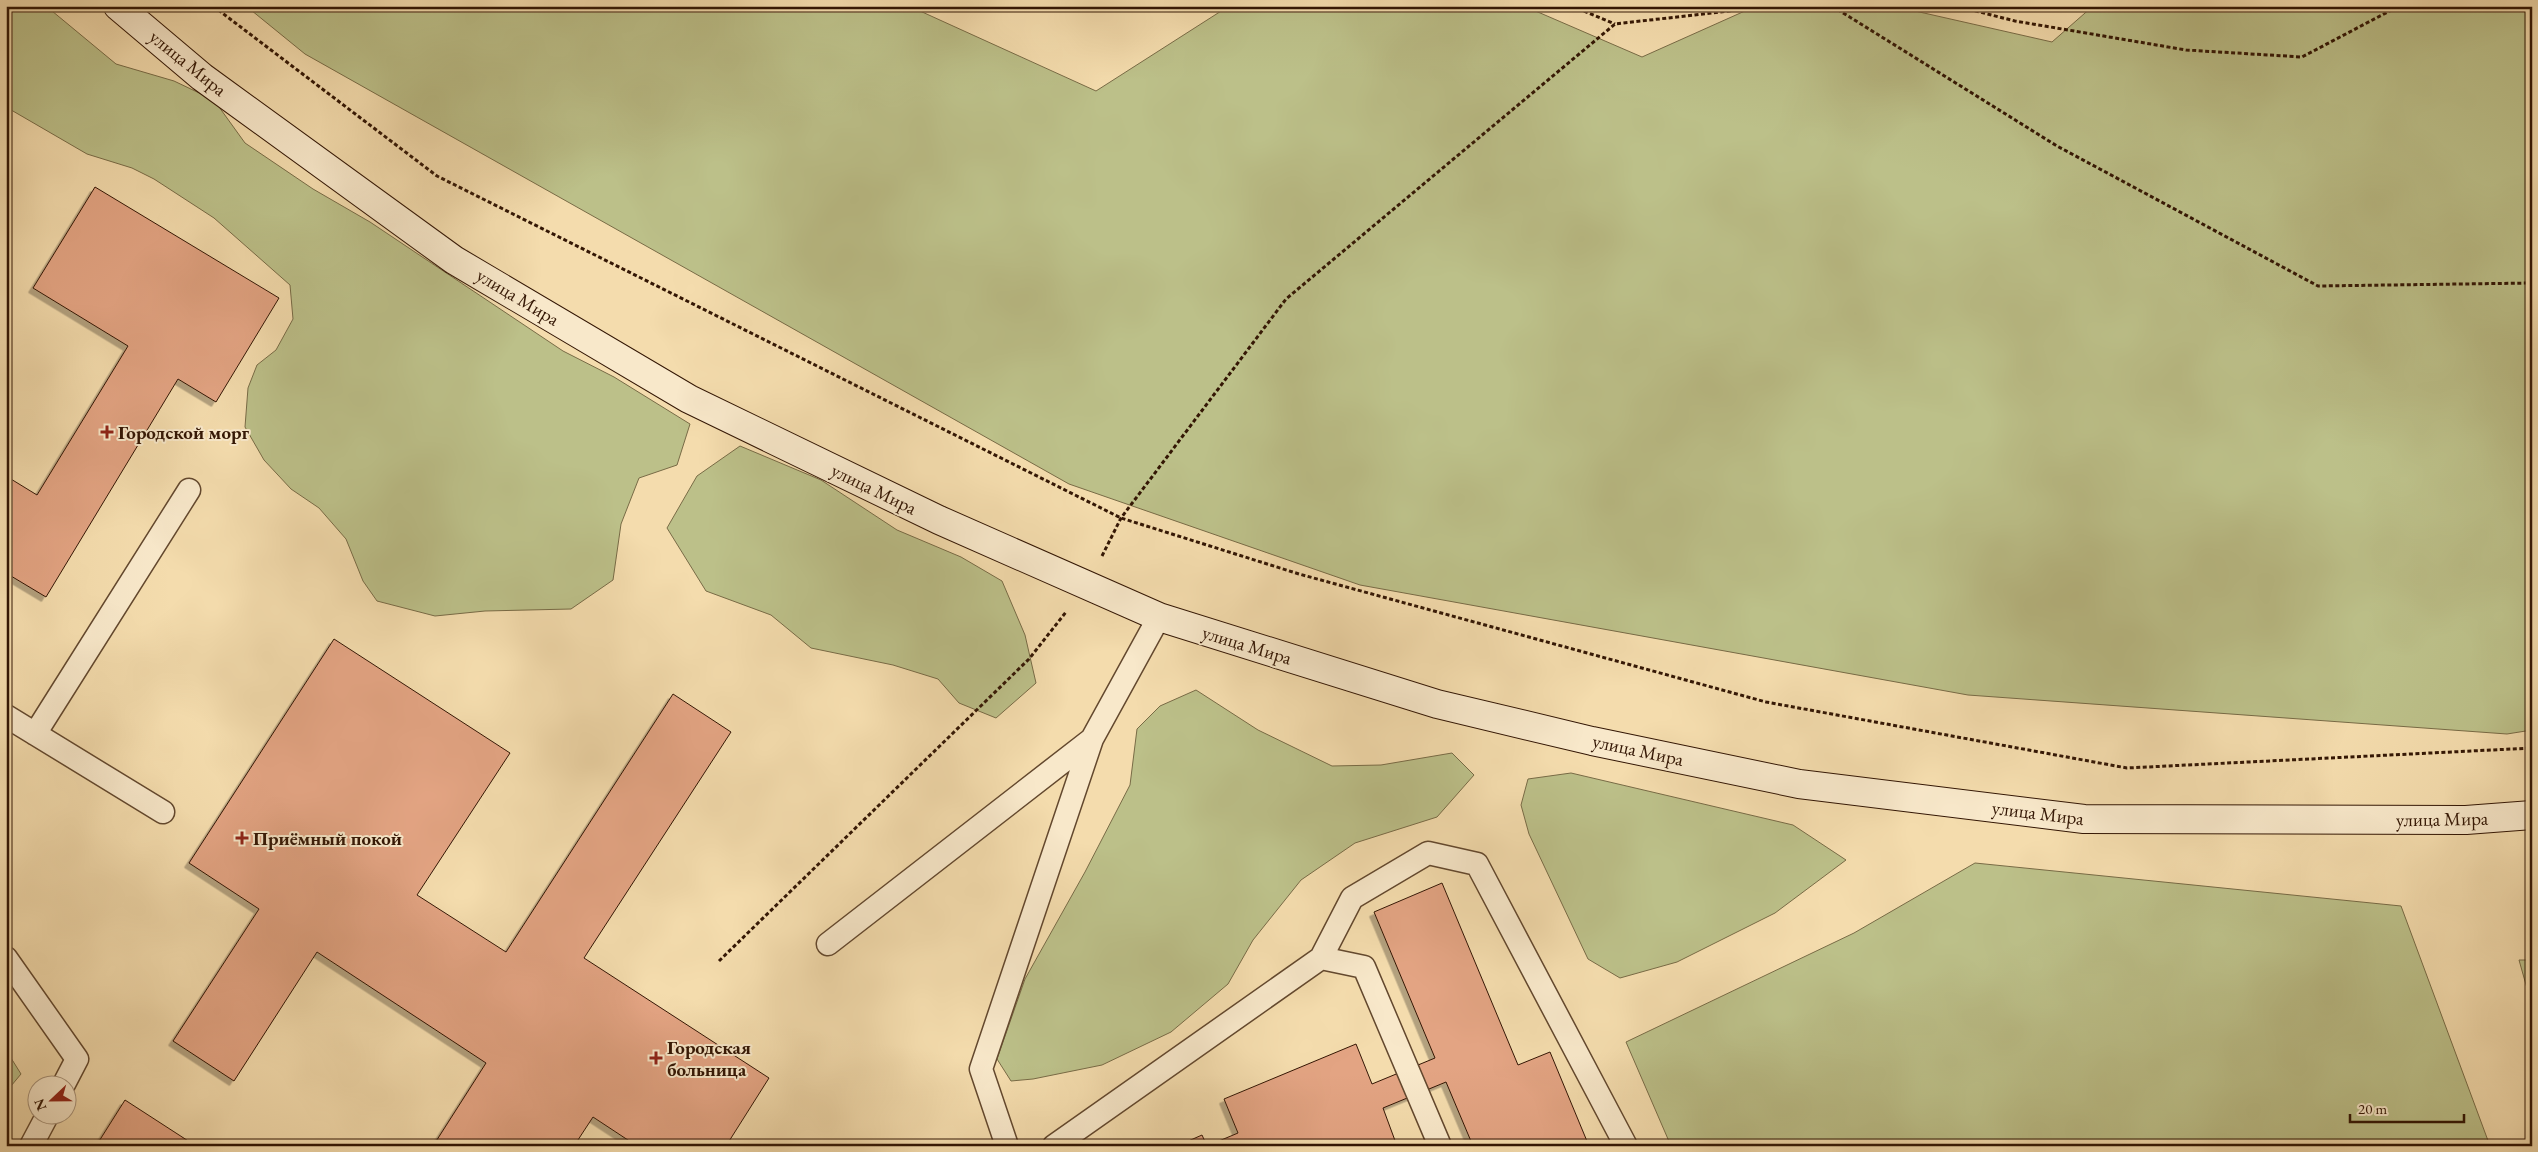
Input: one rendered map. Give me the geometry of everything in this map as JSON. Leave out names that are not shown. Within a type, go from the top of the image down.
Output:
[{"type":"main road","name":"улица Мира","points":[[118,6],[202,77],[454,260],[689,399],[939,520],[1159,617],[1437,704],[1592,741],[1799,784],[2084,819],[2466,820],[2532,815]]},
{"type":"lane","points":[[35,734],[190,490]]},
{"type":"lane","points":[[1007,1146],[981,1069],[1092,739],[1159,617]]},
{"type":"lane","points":[[6,716],[163,812]]},
{"type":"lane","points":[[828,944],[1092,739]]},
{"type":"lane","points":[[1054,1146],[1321,958],[1352,898],[1428,853],[1477,864],[1626,1146]]},
{"type":"lane","points":[[6,958],[77,1059],[69,1074]]},
{"type":"lane","points":[[1321,958],[1364,967],[1440,1146]]},
{"type":"lane","points":[[31,1146],[43,1124]]},
{"type":"path","points":[[213,6],[437,176],[1122,518],[1299,574],[1766,702],[2127,768],[2532,748]]},
{"type":"path","points":[[1572,6],[1615,24],[1772,6]]},
{"type":"path","points":[[1832,6],[2056,146],[2318,286],[2532,283]]},
{"type":"path","points":[[1956,6],[2015,21],[2186,50],[2302,57],[2399,6]]},
{"type":"path","points":[[719,961],[1029,659],[1087,586],[1122,518],[1286,299],[1615,24]]},
{"type":"green space","points":[[6,6],[46,6],[116,64],[174,81],[214,100],[245,143],[313,189],[370,222],[563,351],[614,377],[690,424],[677,465],[639,478],[621,524],[613,580],[571,609],[485,611],[435,616],[377,601],[363,581],[346,539],[319,508],[291,489],[264,460],[245,427],[248,388],[257,365],[276,350],[293,319],[290,285],[214,218],[154,179],[132,168],[87,154],[6,107]]},
{"type":"green space","points":[[246,6],[909,6],[1096,91],[1229,6],[1524,6],[1642,57],[1756,6],[1893,6],[2052,42],[2093,6],[2532,6],[2532,730],[2507,734],[1968,695],[1360,585],[1069,484],[305,54]]},
{"type":"green space","points":[[740,446],[821,480],[897,530],[961,557],[1002,581],[1025,635],[1036,683],[996,718],[959,703],[938,679],[893,665],[811,648],[771,615],[706,591],[667,528],[697,476]]},
{"type":"green space","points":[[1196,690],[1258,730],[1332,766],[1381,765],[1452,753],[1474,775],[1437,817],[1355,843],[1301,880],[1253,940],[1228,984],[1171,1032],[1102,1065],[1033,1079],[1011,1081],[997,1059],[1025,979],[1085,872],[1130,785],[1137,729],[1160,706]]},
{"type":"green space","points":[[1571,773],[1793,825],[1846,860],[1775,913],[1677,962],[1620,978],[1588,959],[1529,834],[1521,805],[1528,779]]},
{"type":"green space","points":[[1975,863],[2401,906],[2490,1146],[1671,1146],[1626,1042],[1854,933]]},
{"type":"green space","points":[[2519,960],[2532,960],[2532,1006]]},
{"type":"green space","points":[[6,1050],[21,1074],[6,1092]]},
{"type":"building","points":[[95,187],[279,298],[216,402],[178,379],[46,597],[6,573],[6,476],[37,495],[128,346],[33,288]]},
{"type":"building","points":[[334,639],[510,753],[417,895],[506,952],[673,694],[731,732],[584,958],[769,1078],[726,1146],[637,1146],[593,1117],[574,1146],[433,1146],[486,1063],[317,952],[234,1081],[173,1041],[259,909],[189,863]]},
{"type":"building","points":[[1442,883],[1518,1065],[1550,1052],[1589,1146],[1473,1146],[1446,1082],[1383,1108],[1397,1146],[1207,1146],[1238,1133],[1224,1099],[1356,1044],[1372,1084],[1435,1058],[1374,912]]},
{"type":"building","points":[[125,1100],[196,1146],[96,1146]]},
{"type":"building","points":[[1202,1135],[1207,1146],[1177,1146]]},
{"type":"place","name":"Городской морг","points":[[107,432]]},
{"type":"place","name":"Приёмный покой","points":[[242,838]]},
{"type":"place","name":"Городская больница","points":[[656,1058]]}]
